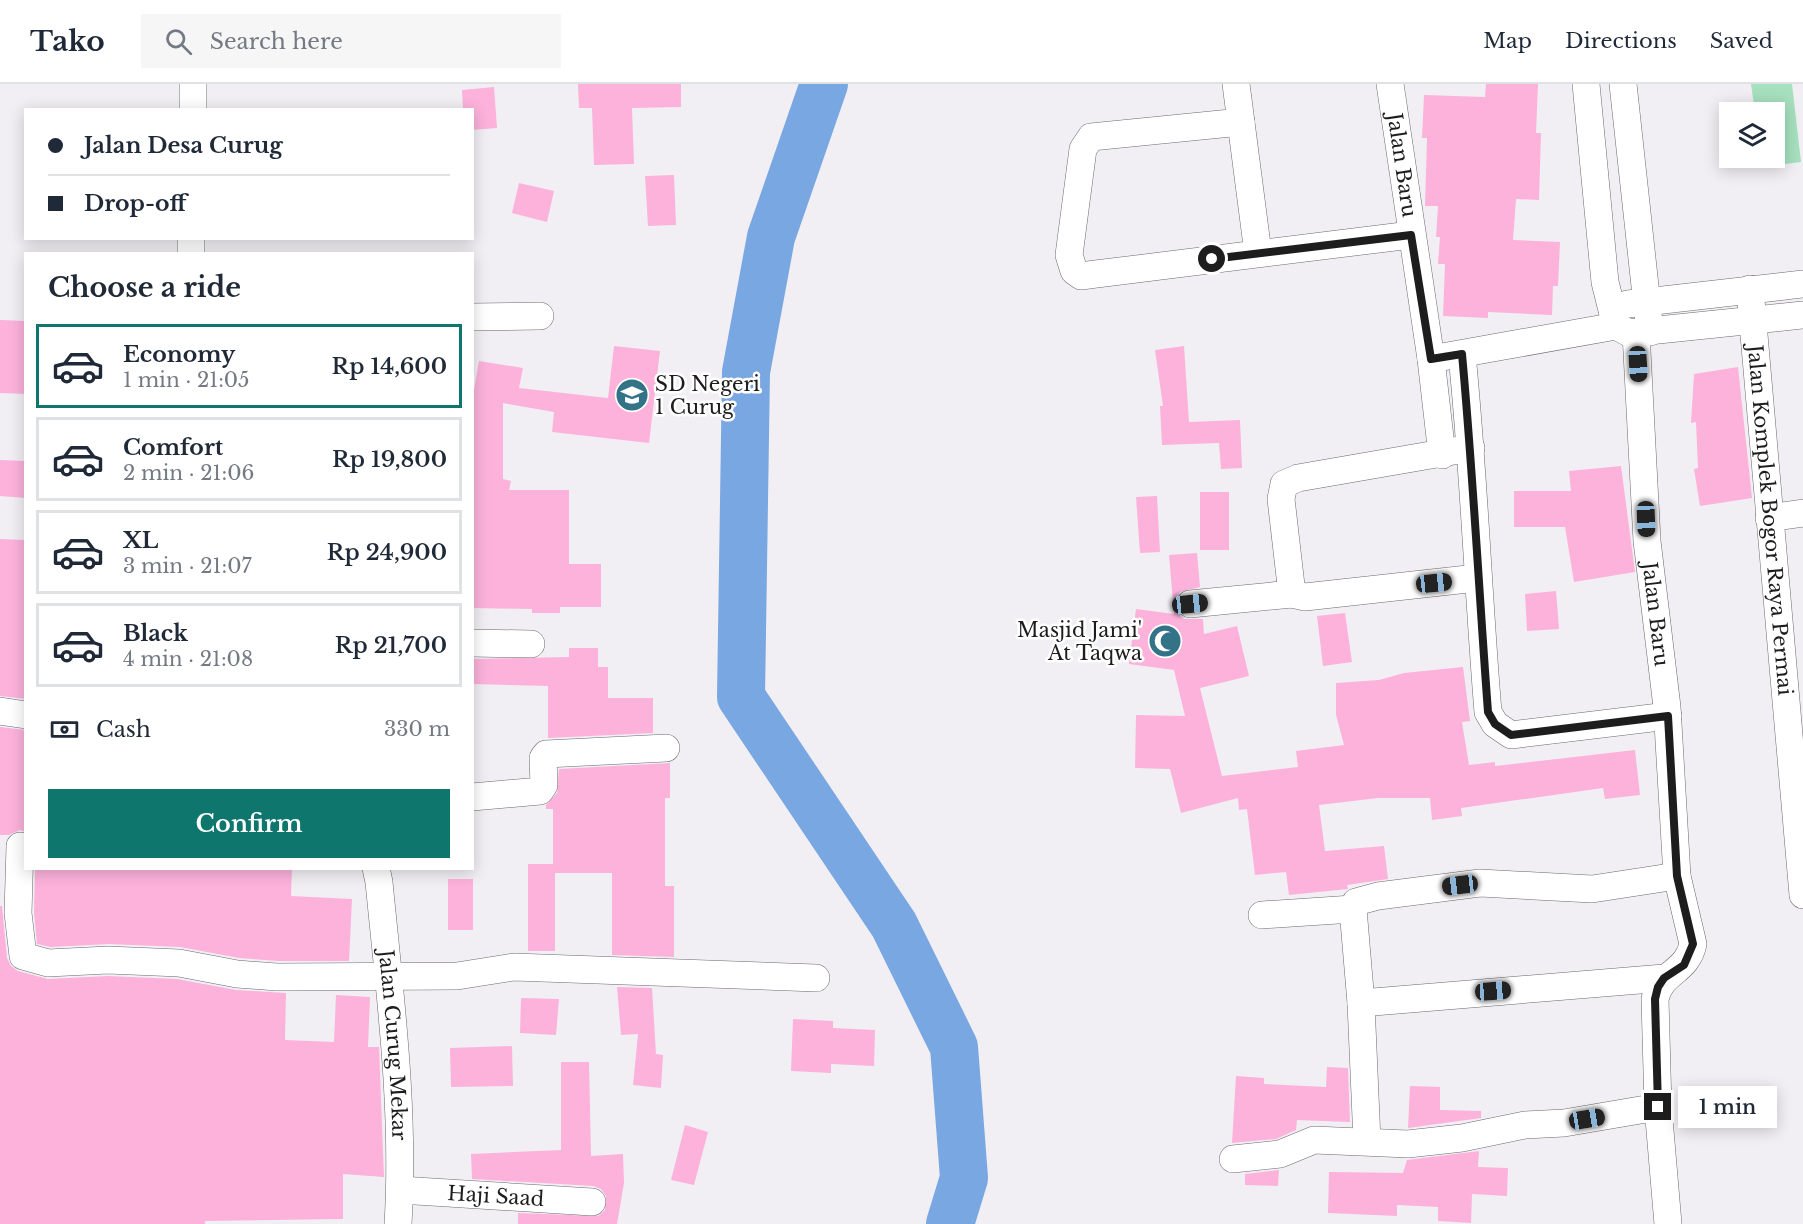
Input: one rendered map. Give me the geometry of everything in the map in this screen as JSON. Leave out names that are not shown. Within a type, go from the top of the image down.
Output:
[{"type":"street","points":[[193,84],[193,108]]},
{"type":"street","points":[[1236,84],[1258,253]]},
{"type":"street","name":"Jalan Baru","points":[[1390,84],[1431,359],[1442,454]]},
{"type":"street","points":[[1586,84],[1605,282],[1623,325]]},
{"type":"street","points":[[1623,84],[1646,302]]},
{"type":"street","points":[[1241,122],[1091,138],[1083,149],[1069,255],[1074,271],[1081,276],[1411,235]]},
{"type":"street","points":[[1623,325],[1646,302],[1803,284]]},
{"type":"street","name":"Jalan Komplek Bogor Raya Permai","points":[[1750,289],[1803,895]]},
{"type":"street","points":[[1623,325],[1646,302]]},
{"type":"street","points":[[474,318],[540,315]]},
{"type":"street","points":[[1431,359],[1623,325],[1753,320],[1803,315]]},
{"type":"street","name":"Jalan Baru","points":[[1623,325],[1668,716],[1677,876]]},
{"type":"street","points":[[1462,354],[1471,448],[1477,578],[1488,712],[1495,724],[1511,735],[1668,716]]},
{"type":"street","points":[[1293,594],[1283,528],[1281,499],[1284,484],[1298,478],[1471,448]]},
{"type":"street","points":[[1769,518],[1803,513]]},
{"type":"street","points":[[1190,604],[1293,594],[1305,597],[1477,578]]},
{"type":"street","points":[[474,643],[531,644]]},
{"type":"street","points":[[0,711],[24,715]]},
{"type":"street","points":[[474,797],[540,791],[544,785],[543,758],[546,754],[666,748]]},
{"type":"street","points":[[20,846],[18,930],[23,956],[48,963],[108,960],[162,962],[237,974],[277,977],[457,976],[514,967],[816,978]]},
{"type":"street","name":"Jalan Curug Mekar","points":[[375,870],[396,1065],[400,1190],[398,1224]]},
{"type":"street","points":[[1367,1141],[1361,1003],[1353,909],[1356,902],[1365,898],[1480,883],[1592,889],[1677,876],[1693,944],[1684,965],[1664,978],[1658,987],[1655,999],[1658,1107],[1668,1224]]},
{"type":"street","points":[[1262,915],[1353,909]]},
{"type":"street","points":[[1361,1003],[1664,978]]},
{"type":"street","points":[[1233,1159],[1280,1154],[1314,1140],[1408,1144],[1462,1138],[1525,1125],[1564,1123],[1658,1107]]},
{"type":"street","name":"Haji Saad","points":[[400,1190],[592,1202]]},
{"type":"green space","points":[[1751,84],[1792,84],[1801,162],[1785,164],[1785,102],[1754,102]]},
{"type":"building","points":[[578,84],[681,84],[681,107],[632,108],[634,164],[594,165],[592,108],[579,108]]},
{"type":"building","points":[[1486,84],[1538,84],[1536,133],[1541,133],[1539,200],[1516,199],[1513,240],[1560,242],[1558,286],[1553,286],[1552,315],[1488,312],[1488,318],[1443,316],[1445,264],[1438,264],[1440,237],[1436,237],[1438,206],[1425,206],[1427,138],[1422,138],[1424,95],[1485,97]]},
{"type":"building","points":[[494,87],[497,128],[474,130],[474,108],[463,108],[462,90]]},
{"type":"building","points":[[674,175],[676,225],[648,226],[645,176]]},
{"type":"building","points":[[519,183],[554,191],[547,222],[512,213]]},
{"type":"building","points":[[0,320],[24,321],[24,394],[0,393]]},
{"type":"building","points":[[614,346],[660,351],[649,443],[552,432],[554,412],[503,403],[503,479],[511,481],[509,490],[569,490],[569,564],[601,564],[601,607],[560,607],[560,613],[532,613],[532,609],[474,608],[474,390],[479,361],[523,368],[519,388],[608,398]]},
{"type":"building","points":[[1184,346],[1189,422],[1240,420],[1242,468],[1221,469],[1219,443],[1162,445],[1160,406],[1163,406],[1155,350]]},
{"type":"building","points":[[1738,367],[1752,498],[1700,506],[1694,469],[1698,468],[1696,422],[1691,423],[1694,374]]},
{"type":"building","points":[[0,460],[24,461],[24,498],[0,496]]},
{"type":"building","points":[[1621,466],[1635,572],[1574,582],[1565,527],[1514,527],[1514,491],[1571,491],[1569,471]]},
{"type":"building","points":[[1200,492],[1229,492],[1229,550],[1200,550]]},
{"type":"building","points":[[1157,496],[1160,552],[1140,553],[1136,497]]},
{"type":"building","points":[[0,539],[24,540],[24,699],[0,696]]},
{"type":"building","points":[[1197,553],[1200,587],[1180,592],[1175,598],[1177,613],[1184,619],[1203,619],[1204,634],[1237,626],[1249,676],[1200,688],[1222,776],[1298,767],[1296,751],[1344,745],[1336,715],[1336,683],[1379,680],[1404,673],[1463,667],[1470,721],[1462,722],[1469,765],[1495,762],[1495,766],[1635,750],[1640,795],[1605,799],[1603,788],[1461,808],[1462,816],[1432,820],[1430,798],[1378,798],[1319,805],[1325,851],[1384,846],[1388,879],[1347,885],[1348,889],[1289,895],[1286,872],[1255,875],[1247,809],[1239,810],[1238,798],[1181,813],[1170,769],[1135,768],[1136,715],[1185,716],[1174,670],[1129,664],[1136,609],[1174,614],[1169,555]]},
{"type":"building","points":[[1556,591],[1559,629],[1527,631],[1525,594]]},
{"type":"building","points":[[1345,613],[1352,662],[1323,666],[1317,616]]},
{"type":"building","points":[[569,648],[598,648],[598,667],[608,667],[608,698],[653,698],[653,733],[548,738],[548,686],[474,684],[474,659],[569,657]]},
{"type":"building","points":[[0,727],[24,730],[24,831],[20,830],[9,835],[0,835]]},
{"type":"building","points":[[670,763],[670,798],[665,798],[665,886],[674,886],[674,957],[612,955],[612,873],[555,873],[555,951],[528,951],[528,864],[553,864],[553,809],[546,809],[546,805],[557,793],[559,769]]},
{"type":"building","points":[[35,870],[292,870],[291,896],[352,899],[349,961],[278,961],[239,958],[180,947],[109,944],[50,947],[37,944],[34,912]]},
{"type":"building","points":[[448,879],[473,879],[473,930],[448,930]]},
{"type":"building","points":[[0,906],[2,906],[7,958],[11,966],[18,971],[48,979],[108,976],[177,979],[236,990],[286,993],[285,1040],[334,1042],[336,995],[370,997],[368,1047],[379,1047],[384,1177],[343,1174],[343,1219],[205,1221],[205,1224],[0,1224]]},
{"type":"building","points":[[617,987],[652,988],[656,1054],[663,1055],[661,1088],[633,1085],[638,1034],[621,1035]]},
{"type":"building","points":[[521,998],[559,999],[556,1035],[520,1033]]},
{"type":"building","points":[[793,1019],[833,1021],[833,1028],[875,1030],[874,1066],[831,1064],[831,1073],[791,1071]]},
{"type":"building","points":[[512,1046],[513,1086],[451,1087],[450,1048]]},
{"type":"building","points":[[561,1062],[589,1062],[591,1156],[623,1154],[624,1183],[617,1224],[518,1224],[518,1213],[598,1216],[605,1210],[606,1196],[601,1189],[593,1186],[472,1179],[471,1154],[561,1150]]},
{"type":"building","points":[[1327,1067],[1348,1068],[1350,1122],[1297,1120],[1296,1130],[1276,1139],[1232,1143],[1236,1076],[1264,1078],[1264,1084],[1326,1087]]},
{"type":"building","points":[[1410,1086],[1440,1087],[1440,1110],[1481,1111],[1481,1118],[1408,1128]]},
{"type":"building","points":[[685,1125],[708,1132],[694,1185],[671,1180]]},
{"type":"building","points":[[1479,1151],[1478,1167],[1508,1168],[1507,1196],[1472,1194],[1471,1223],[1438,1221],[1438,1207],[1397,1205],[1397,1216],[1328,1213],[1329,1172],[1403,1173],[1407,1160]]},
{"type":"building","points":[[1279,1170],[1278,1186],[1245,1185],[1245,1174]]},
{"type":"waterway","points":[[824,84],[771,237],[746,372],[741,697],[894,925],[954,1047],[964,1178],[950,1224]]},
{"type":"place","name":"SD Negeri 1 Curug","points":[[632,395]]},
{"type":"place","name":"Masjid Jami' At Taqwa","points":[[1165,641]]},
{"type":"route","points":[[1212,259],[1411,235],[1431,359],[1462,354],[1471,448],[1477,578],[1488,712],[1495,724],[1511,735],[1668,716],[1677,876],[1693,944],[1691,955],[1684,965],[1664,978],[1658,987],[1655,999],[1658,1107]]}]
